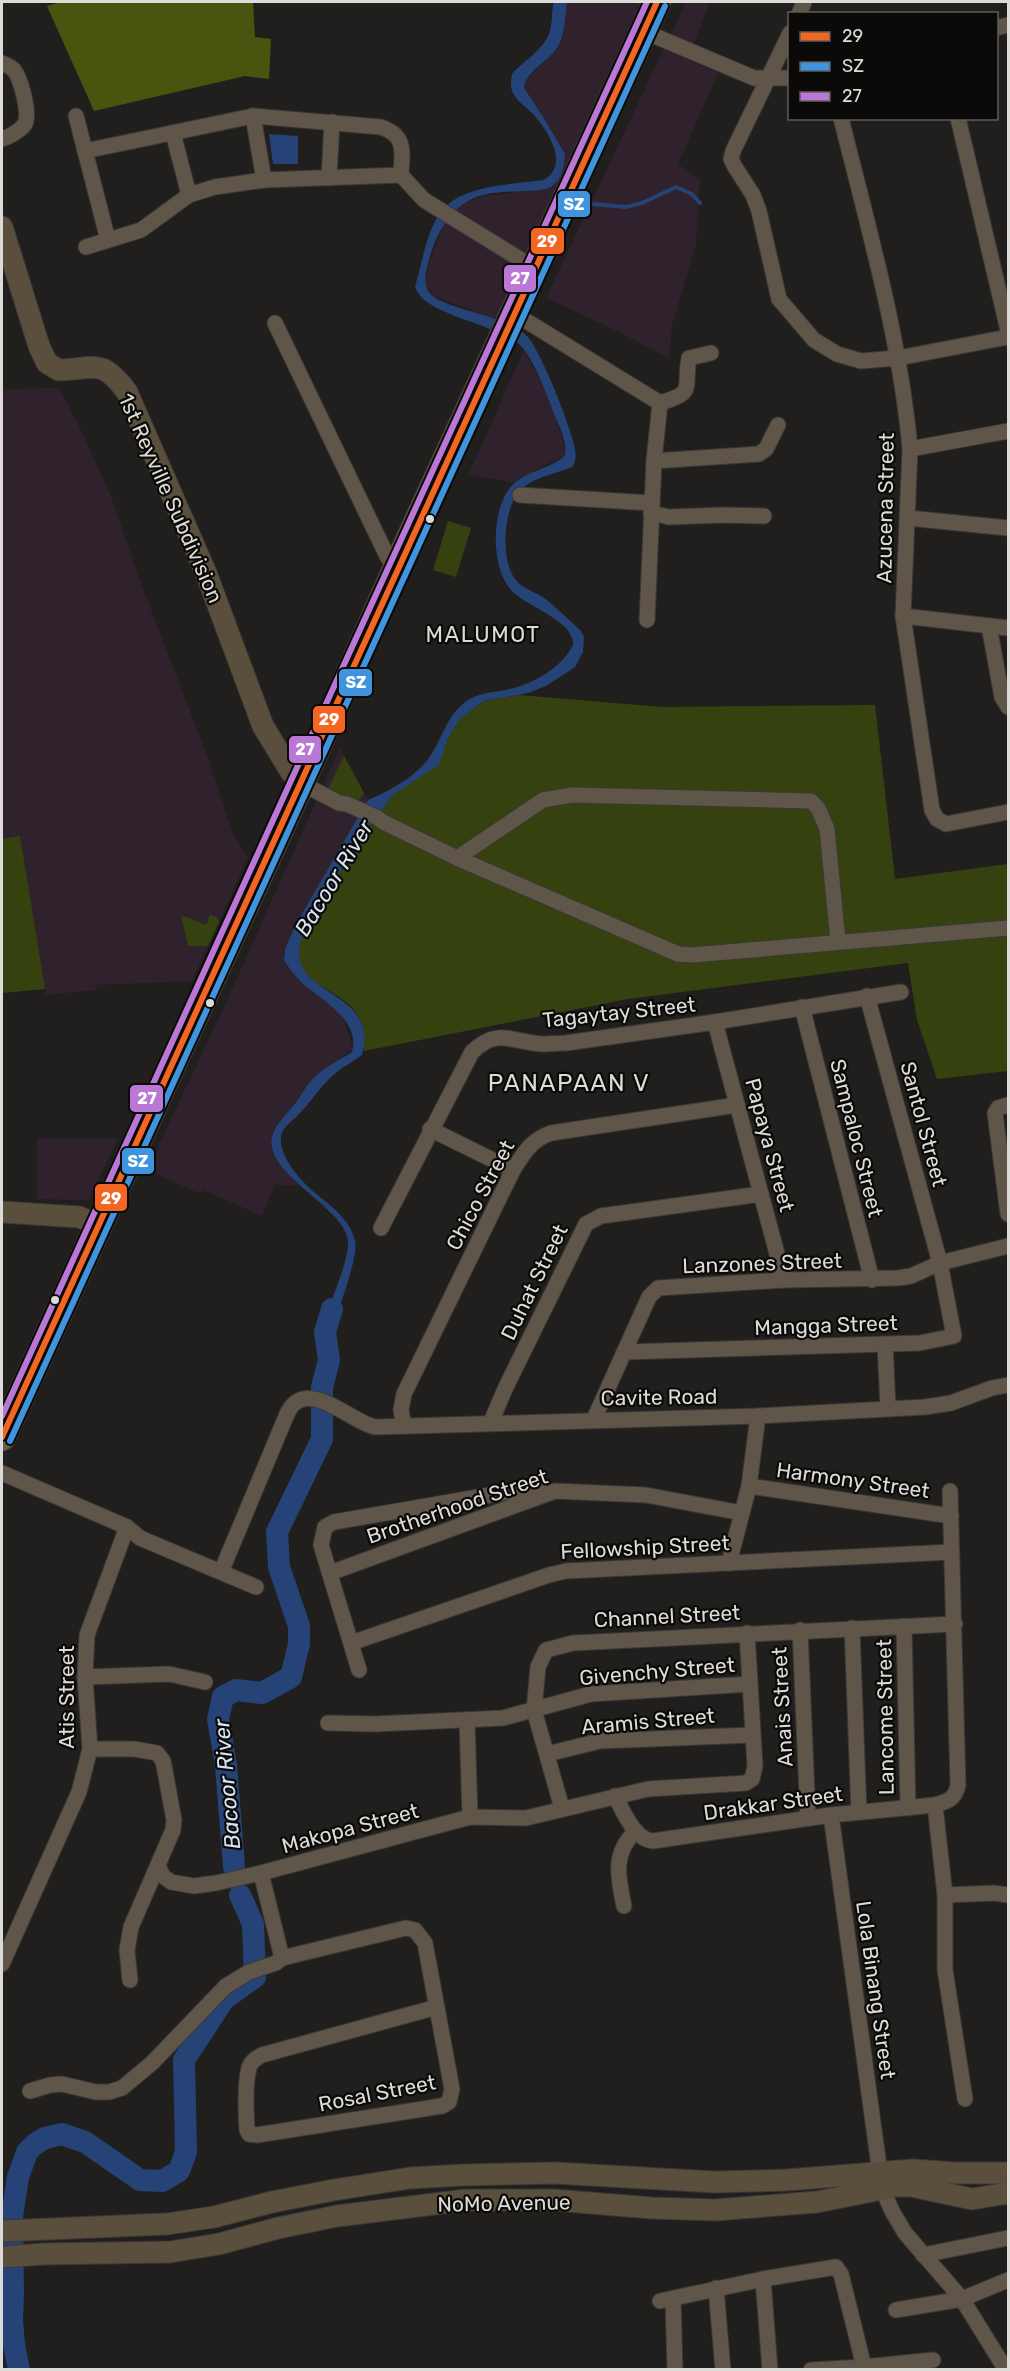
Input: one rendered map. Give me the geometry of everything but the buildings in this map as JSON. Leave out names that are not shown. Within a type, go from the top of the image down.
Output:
[{"type":"highway","points":[[2,1437],[657,2]]},
{"type":"main road","name":"1st Reyville Subdivision","points":[[2,226],[39,346],[47,363],[59,370],[88,366],[104,370],[118,380],[127,392],[206,573],[263,726],[291,772],[301,783]]},
{"type":"main road","points":[[2,1212],[79,1217],[98,1226]]},
{"type":"main road","name":"NoMo Avenue","points":[[2,2257],[170,2252],[219,2244],[278,2228],[337,2216],[466,2200],[554,2200],[652,2208],[715,2210],[817,2202],[913,2170],[1008,2173]]},
{"type":"main road","name":"NoMo Avenue","points":[[2,2230],[167,2224],[214,2217],[272,2202],[345,2188],[410,2178],[463,2175],[555,2172],[715,2182],[881,2179],[972,2199],[1008,2193]]},
{"type":"street","points":[[643,32],[754,78],[788,78]]},
{"type":"street","points":[[788,35],[731,159],[753,195],[759,211],[779,299],[814,340],[837,354],[861,361],[898,358],[1008,337]]},
{"type":"street","points":[[2,63],[12,68],[19,78],[27,111],[26,122],[20,129],[2,139]]},
{"type":"street","points":[[76,116],[108,240]]},
{"type":"street","points":[[85,152],[254,116],[370,125],[391,131],[399,138],[402,146],[401,175],[424,200],[536,269]]},
{"type":"street","points":[[254,116],[264,180]]},
{"type":"street","name":"Azucena Street","points":[[841,120],[898,358],[910,449],[903,616],[932,810],[937,819],[946,824],[1008,812]]},
{"type":"street","points":[[958,120],[1008,330]]},
{"type":"street","points":[[329,178],[333,122]]},
{"type":"street","points":[[173,133],[189,195]]},
{"type":"street","points":[[86,247],[141,230],[189,195],[215,187],[264,180],[401,175]]},
{"type":"street","points":[[515,314],[660,403],[682,396],[686,390],[689,358],[711,353]]},
{"type":"street","points":[[275,323],[388,558],[400,563]]},
{"type":"street","points":[[647,620],[651,508],[660,403]]},
{"type":"street","points":[[654,461],[759,454],[766,449],[778,425]]},
{"type":"street","points":[[910,449],[1008,431]]},
{"type":"street","points":[[520,495],[651,508],[669,517],[723,514],[764,516]]},
{"type":"street","points":[[908,518],[1008,528]]},
{"type":"street","points":[[903,616],[1008,628]]},
{"type":"street","points":[[989,626],[1002,697],[1008,707]]},
{"type":"street","points":[[301,783],[339,803],[347,804],[356,812],[457,858],[678,954],[692,955],[1008,928]]},
{"type":"street","points":[[457,858],[536,804],[550,798],[572,795],[811,801],[818,808],[827,829],[838,941]]},
{"type":"street","name":"Tagaytay Street","points":[[381,1228],[430,1129],[472,1052],[482,1042],[499,1036],[542,1044],[566,1043],[901,992]]},
{"type":"street","name":"Santol Street","points":[[867,996],[940,1263]]},
{"type":"street","name":"Sampaloc Street","points":[[802,1008],[872,1280]]},
{"type":"street","name":"Papaya Street","points":[[715,1022],[784,1280]]},
{"type":"street","name":"Chico Street","points":[[404,1426],[401,1410],[404,1394],[513,1170],[529,1145],[550,1133],[737,1106]]},
{"type":"street","points":[[1002,1109],[1008,1215]]},
{"type":"street","points":[[430,1129],[513,1170]]},
{"type":"street","name":"Duhat Street","points":[[491,1422],[586,1224],[601,1216],[761,1194]]},
{"type":"street","name":"Lanzones Street","points":[[594,1419],[649,1297],[658,1288],[784,1280],[872,1280],[911,1276],[940,1263],[1008,1246]]},
{"type":"street","name":"Mangga Street","points":[[624,1352],[885,1344],[920,1342],[954,1336],[940,1263]]},
{"type":"street","points":[[885,1344],[888,1408]]},
{"type":"street","name":"Cavite Road","points":[[221,1572],[291,1404],[298,1400],[320,1402],[368,1426],[404,1426],[758,1416],[888,1408],[951,1403],[992,1388],[1008,1385]]},
{"type":"street","points":[[729,1563],[749,1486],[758,1416]]},
{"type":"street","points":[[2,1473],[125,1532]]},
{"type":"street","points":[[2,1484],[140,1538],[256,1587]]},
{"type":"street","name":"Harmony Street","points":[[749,1486],[951,1516]]},
{"type":"street","points":[[359,1670],[321,1545],[326,1527],[334,1522],[507,1492],[555,1491]]},
{"type":"street","name":"Brotherhood Street","points":[[330,1573],[555,1491],[646,1495],[742,1513]]},
{"type":"street","points":[[950,1491],[955,1624]]},
{"type":"street","name":"Atis Street","points":[[2,1964],[79,1791],[90,1749],[85,1677],[87,1635],[125,1532]]},
{"type":"street","name":"Fellowship Street","points":[[351,1643],[549,1575],[582,1570],[952,1552]]},
{"type":"street","name":"Channel Street","points":[[562,1808],[534,1710],[538,1667],[546,1650],[573,1643],[955,1624]]},
{"type":"street","name":"Drakkar Street","points":[[636,1831],[648,1841],[653,1841],[808,1818],[935,1805],[951,1801],[958,1785],[955,1624]]},
{"type":"street","name":"Lancome Street","points":[[904,1626],[908,1808]]},
{"type":"street","points":[[852,1628],[859,1812]]},
{"type":"street","name":"Anais Street","points":[[800,1630],[808,1818]]},
{"type":"street","points":[[747,1633],[753,1735]]},
{"type":"street","points":[[85,1677],[169,1674],[205,1682]]},
{"type":"street","name":"Givenchy Street","points":[[328,1723],[375,1724],[503,1718],[591,1694],[750,1684]]},
{"type":"street","points":[[467,1720],[471,1817]]},
{"type":"street","name":"Aramis Street","points":[[547,1754],[600,1741],[753,1735]]},
{"type":"street","name":"Makopa Street","points":[[158,1866],[163,1876],[181,1885],[216,1883],[471,1817],[526,1818],[648,1789],[746,1783],[752,1779],[754,1773],[753,1735]]},
{"type":"street","points":[[90,1749],[146,1750],[157,1753],[162,1761],[174,1820],[173,1830],[131,1927],[127,1950],[130,1980]]},
{"type":"street","points":[[615,1796],[636,1831],[622,1846],[619,1855],[620,1887],[624,1906]]},
{"type":"street","points":[[935,1805],[945,1895],[945,1970],[965,2099]]},
{"type":"street","name":"Lola Binang Street","points":[[831,1815],[881,2179],[892,2211],[923,2256],[962,2299],[1006,2370]]},
{"type":"street","points":[[30,2091],[62,2084],[96,2092],[109,2092],[122,2088],[152,2063],[226,1986],[249,1972],[279,1960],[261,1873]]},
{"type":"street","points":[[945,1895],[994,1893],[1008,1895]]},
{"type":"street","name":"Rosal Street","points":[[279,1960],[395,1929],[415,1929],[425,1943],[438,2007],[452,2089],[449,2102],[442,2106],[253,2135],[247,2130],[246,2124],[249,2066],[255,2059],[262,2055],[438,2007]]},
{"type":"street","points":[[923,2256],[1008,2238]]},
{"type":"street","points":[[675,2370],[667,2300],[716,2288],[836,2267],[841,2274],[864,2367]]},
{"type":"street","points":[[763,2279],[770,2370]]},
{"type":"street","points":[[896,2310],[962,2299],[1008,2280]]},
{"type":"street","points":[[716,2288],[723,2370]]},
{"type":"street","points":[[811,2370],[933,2360]]},
{"type":"shaded area","points":[[567,2],[643,2],[498,320],[433,296],[425,284],[428,265],[445,222],[462,204],[482,196],[546,189],[559,179],[565,154],[524,89],[527,78],[555,52],[559,45]]},
{"type":"shaded area","points":[[686,2],[710,2],[687,59],[718,73],[678,164],[700,180],[696,244],[672,325],[669,358],[546,298]]},
{"type":"shaded area","points":[[524,350],[546,392],[562,436],[565,455],[514,483],[469,474]]},
{"type":"shaded area","points":[[59,388],[112,499],[143,589],[209,761],[232,832],[248,858],[192,981],[97,985],[96,990],[46,995],[45,989],[2,993],[2,389]]},
{"type":"shaded area","points":[[340,748],[368,800],[296,924],[283,955],[299,980],[338,1011],[345,1021],[353,1049],[318,1074],[281,1120],[276,1158],[299,1186],[275,1185],[262,1216],[203,1190],[201,1194],[147,1170],[226,1003]]},
{"type":"shaded area","points":[[37,1139],[118,1139],[89,1200],[37,1199]]},
{"type":"green space","points":[[61,2],[253,2],[255,37],[271,39],[269,79],[245,76],[94,111],[47,6]]},
{"type":"green space","points":[[448,521],[471,528],[456,577],[433,570]]},
{"type":"green space","points":[[519,695],[662,707],[875,705],[895,879],[1008,864],[1008,1071],[937,1079],[917,1020],[908,963],[628,999],[364,1051],[363,1026],[352,1007],[307,975],[301,965],[299,952],[303,935],[364,832],[394,794],[438,765],[448,738],[460,719],[484,701]]},
{"type":"green space","points":[[344,756],[364,793],[356,804],[327,791]]},
{"type":"green space","points":[[20,836],[45,989],[2,993],[2,839]]},
{"type":"green space","points":[[181,915],[206,925],[210,915],[217,917],[219,922],[208,946],[188,946]]},
{"type":"water","points":[[554,2],[567,2],[562,37],[553,53],[528,77],[524,88],[565,154],[561,175],[551,187],[546,189],[491,193],[462,205],[446,221],[435,241],[425,282],[430,294],[434,297],[506,323],[527,336],[540,356],[555,390],[573,439],[575,461],[572,467],[536,480],[518,493],[508,517],[507,559],[516,580],[547,600],[581,631],[584,637],[583,652],[575,667],[546,686],[528,693],[484,701],[460,719],[448,738],[439,765],[394,794],[364,832],[303,935],[299,956],[304,971],[316,983],[346,1003],[358,1016],[364,1032],[362,1055],[329,1079],[281,1135],[284,1154],[292,1169],[309,1188],[345,1220],[355,1241],[350,1274],[328,1338],[320,1336],[345,1261],[348,1240],[343,1228],[333,1215],[280,1164],[273,1151],[272,1137],[278,1125],[313,1078],[352,1052],[353,1041],[351,1030],[345,1021],[329,1004],[302,983],[290,969],[284,960],[285,949],[296,924],[368,800],[401,783],[422,766],[462,704],[478,695],[516,688],[535,680],[561,661],[573,645],[566,628],[510,589],[499,567],[497,553],[499,510],[510,488],[523,477],[552,464],[565,455],[562,433],[539,377],[526,352],[510,338],[432,305],[421,297],[415,287],[431,230],[440,213],[449,203],[473,191],[543,180],[551,174],[555,166],[556,158],[551,140],[535,116],[515,97],[511,84],[512,74],[544,43],[551,27]]},
{"type":"water","points":[[269,134],[298,136],[298,164],[273,164]]},
{"type":"waterway","points":[[594,204],[626,207],[642,203],[676,187],[692,194],[700,203]]},
{"type":"waterway","name":"Bacoor River","points":[[234,1867],[226,1765],[218,1719],[223,1697],[236,1690],[262,1693],[291,1677],[299,1644],[299,1626],[279,1567],[277,1532],[322,1439],[322,1387],[329,1360],[325,1332],[332,1309]]},
{"type":"waterway","name":"Bacoor River","points":[[19,2370],[12,2320],[12,2217],[18,2177],[27,2152],[45,2138],[62,2134],[85,2142],[140,2180],[162,2181],[179,2171],[186,2152],[184,2060],[224,1999],[255,1977],[253,1924],[240,1895]]},
{"type":"transit line","name":"27","points":[[2,1416],[647,2]]},
{"type":"transit line","name":"29","points":[[2,1437],[657,2]]},
{"type":"transit line","name":"SZ","points":[[10,1441],[665,6]]},
{"type":"district","name":"MALUMOT","points":[[483,634]]},
{"type":"district","name":"PANAPAAN V","points":[[569,1083]]}]
